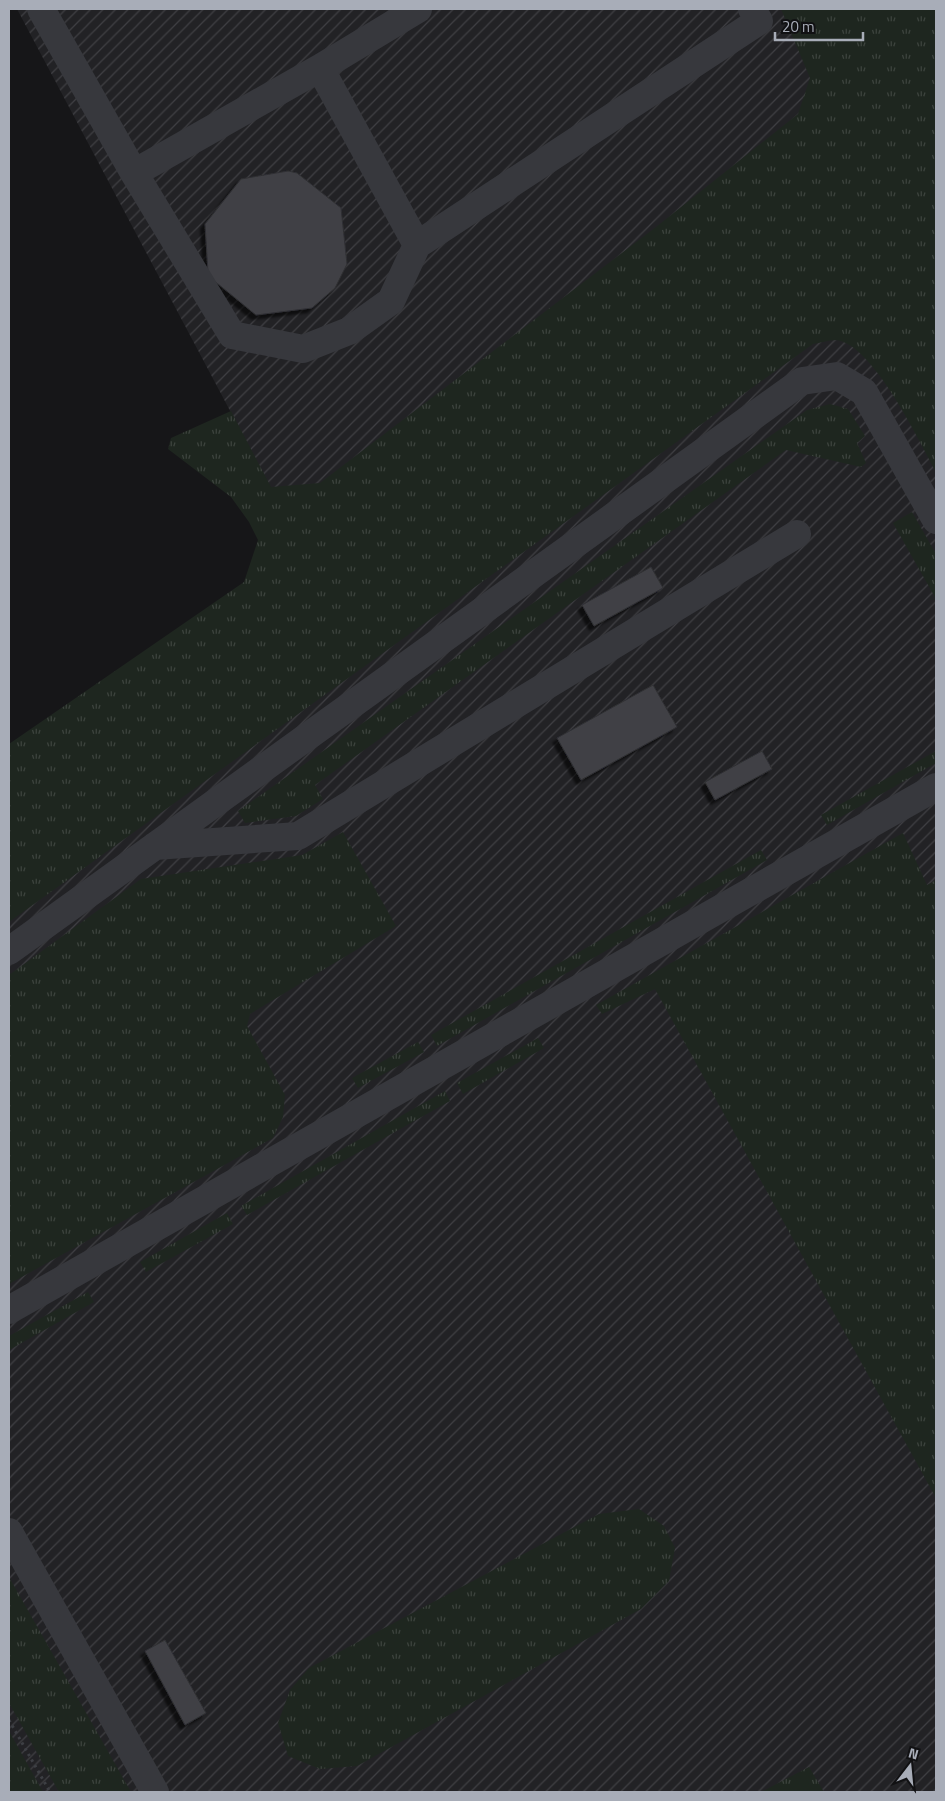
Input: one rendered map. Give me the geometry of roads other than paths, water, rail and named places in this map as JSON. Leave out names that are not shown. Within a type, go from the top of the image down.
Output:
[{"type":"lane","points":[[41,9],[134,173],[232,335],[303,349],[349,331],[392,301],[417,245],[758,21],[752,9]]},
{"type":"lane","points":[[134,173],[320,68],[418,9]]},
{"type":"lane","points":[[320,68],[417,245]]},
{"type":"lane","points":[[9,951],[802,381],[837,376],[864,392],[936,520]]},
{"type":"lane","points":[[155,846],[298,836],[797,534]]},
{"type":"lane","points":[[9,1310],[936,787]]},
{"type":"lane","points":[[9,1532],[155,1792]]}]
